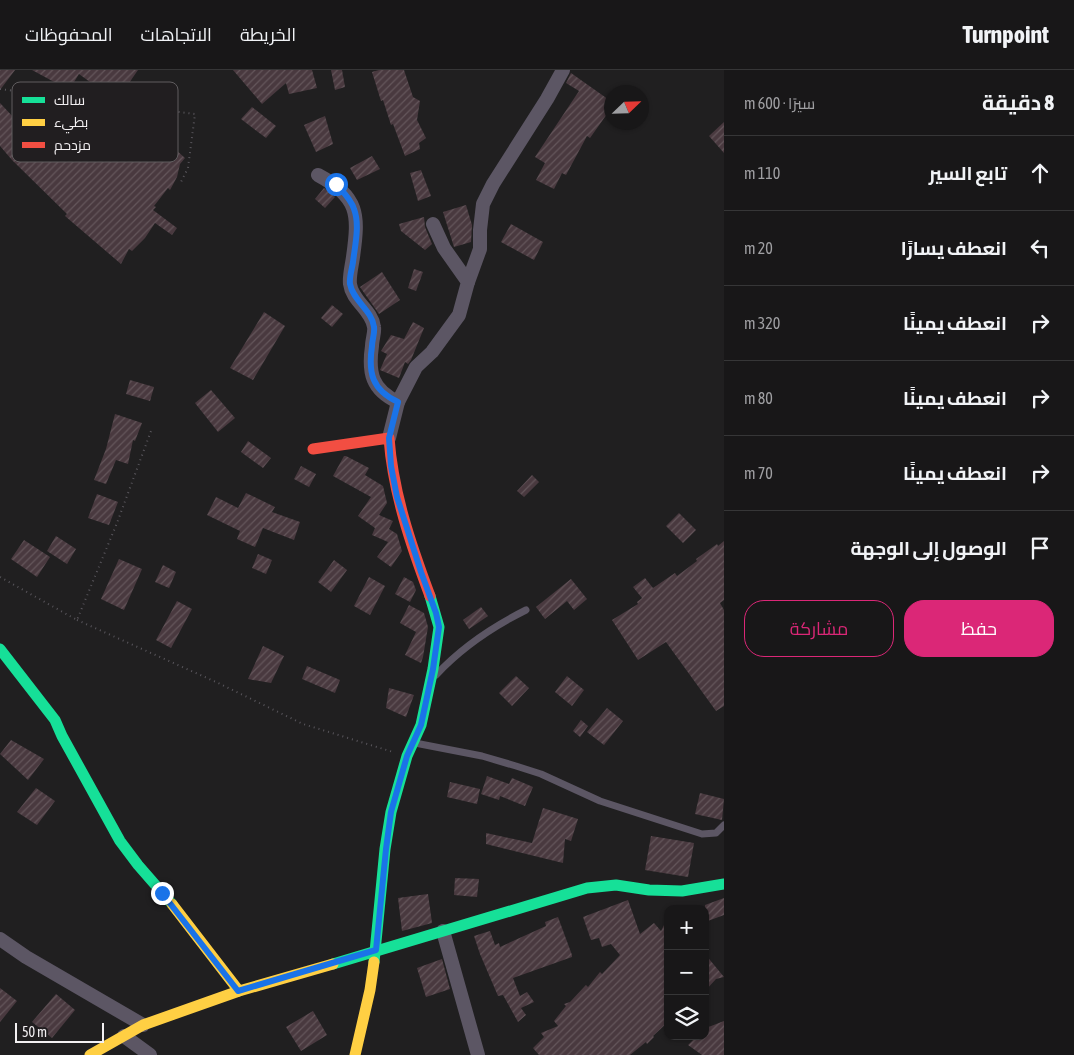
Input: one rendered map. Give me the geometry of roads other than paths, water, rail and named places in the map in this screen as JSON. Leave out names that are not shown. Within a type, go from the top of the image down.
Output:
[{"type":"street","points":[[355,1055],[370,990],[376,950],[391,812],[407,756],[421,725],[439,627],[397,497],[391,466],[389,438],[398,402],[416,368],[432,352],[458,315],[480,249],[483,204],[493,184],[564,70]]},
{"type":"street","points":[[318,175],[336,184],[354,208],[356,227],[350,283],[353,294],[367,312],[374,327],[369,365],[371,374],[387,397],[398,402]]},
{"type":"street","points":[[432,224],[444,248],[468,282]]},
{"type":"street","points":[[313,449],[389,438]]},
{"type":"street","points":[[0,648],[55,720],[120,841],[238,991]]},
{"type":"street","points":[[90,1055],[143,1025],[238,991],[598,886],[616,884],[649,890],[682,891],[724,884]]},
{"type":"street","points":[[443,932],[478,1055]]},
{"type":"street","points":[[0,939],[26,957],[143,1025]]},
{"type":"street","points":[[124,1036],[150,1055]]},
{"type":"lane","points":[[430,682],[464,648],[491,629],[526,610]]},
{"type":"lane","points":[[414,743],[482,756],[516,766],[541,774],[600,800],[702,834],[716,833],[724,825]]}]
